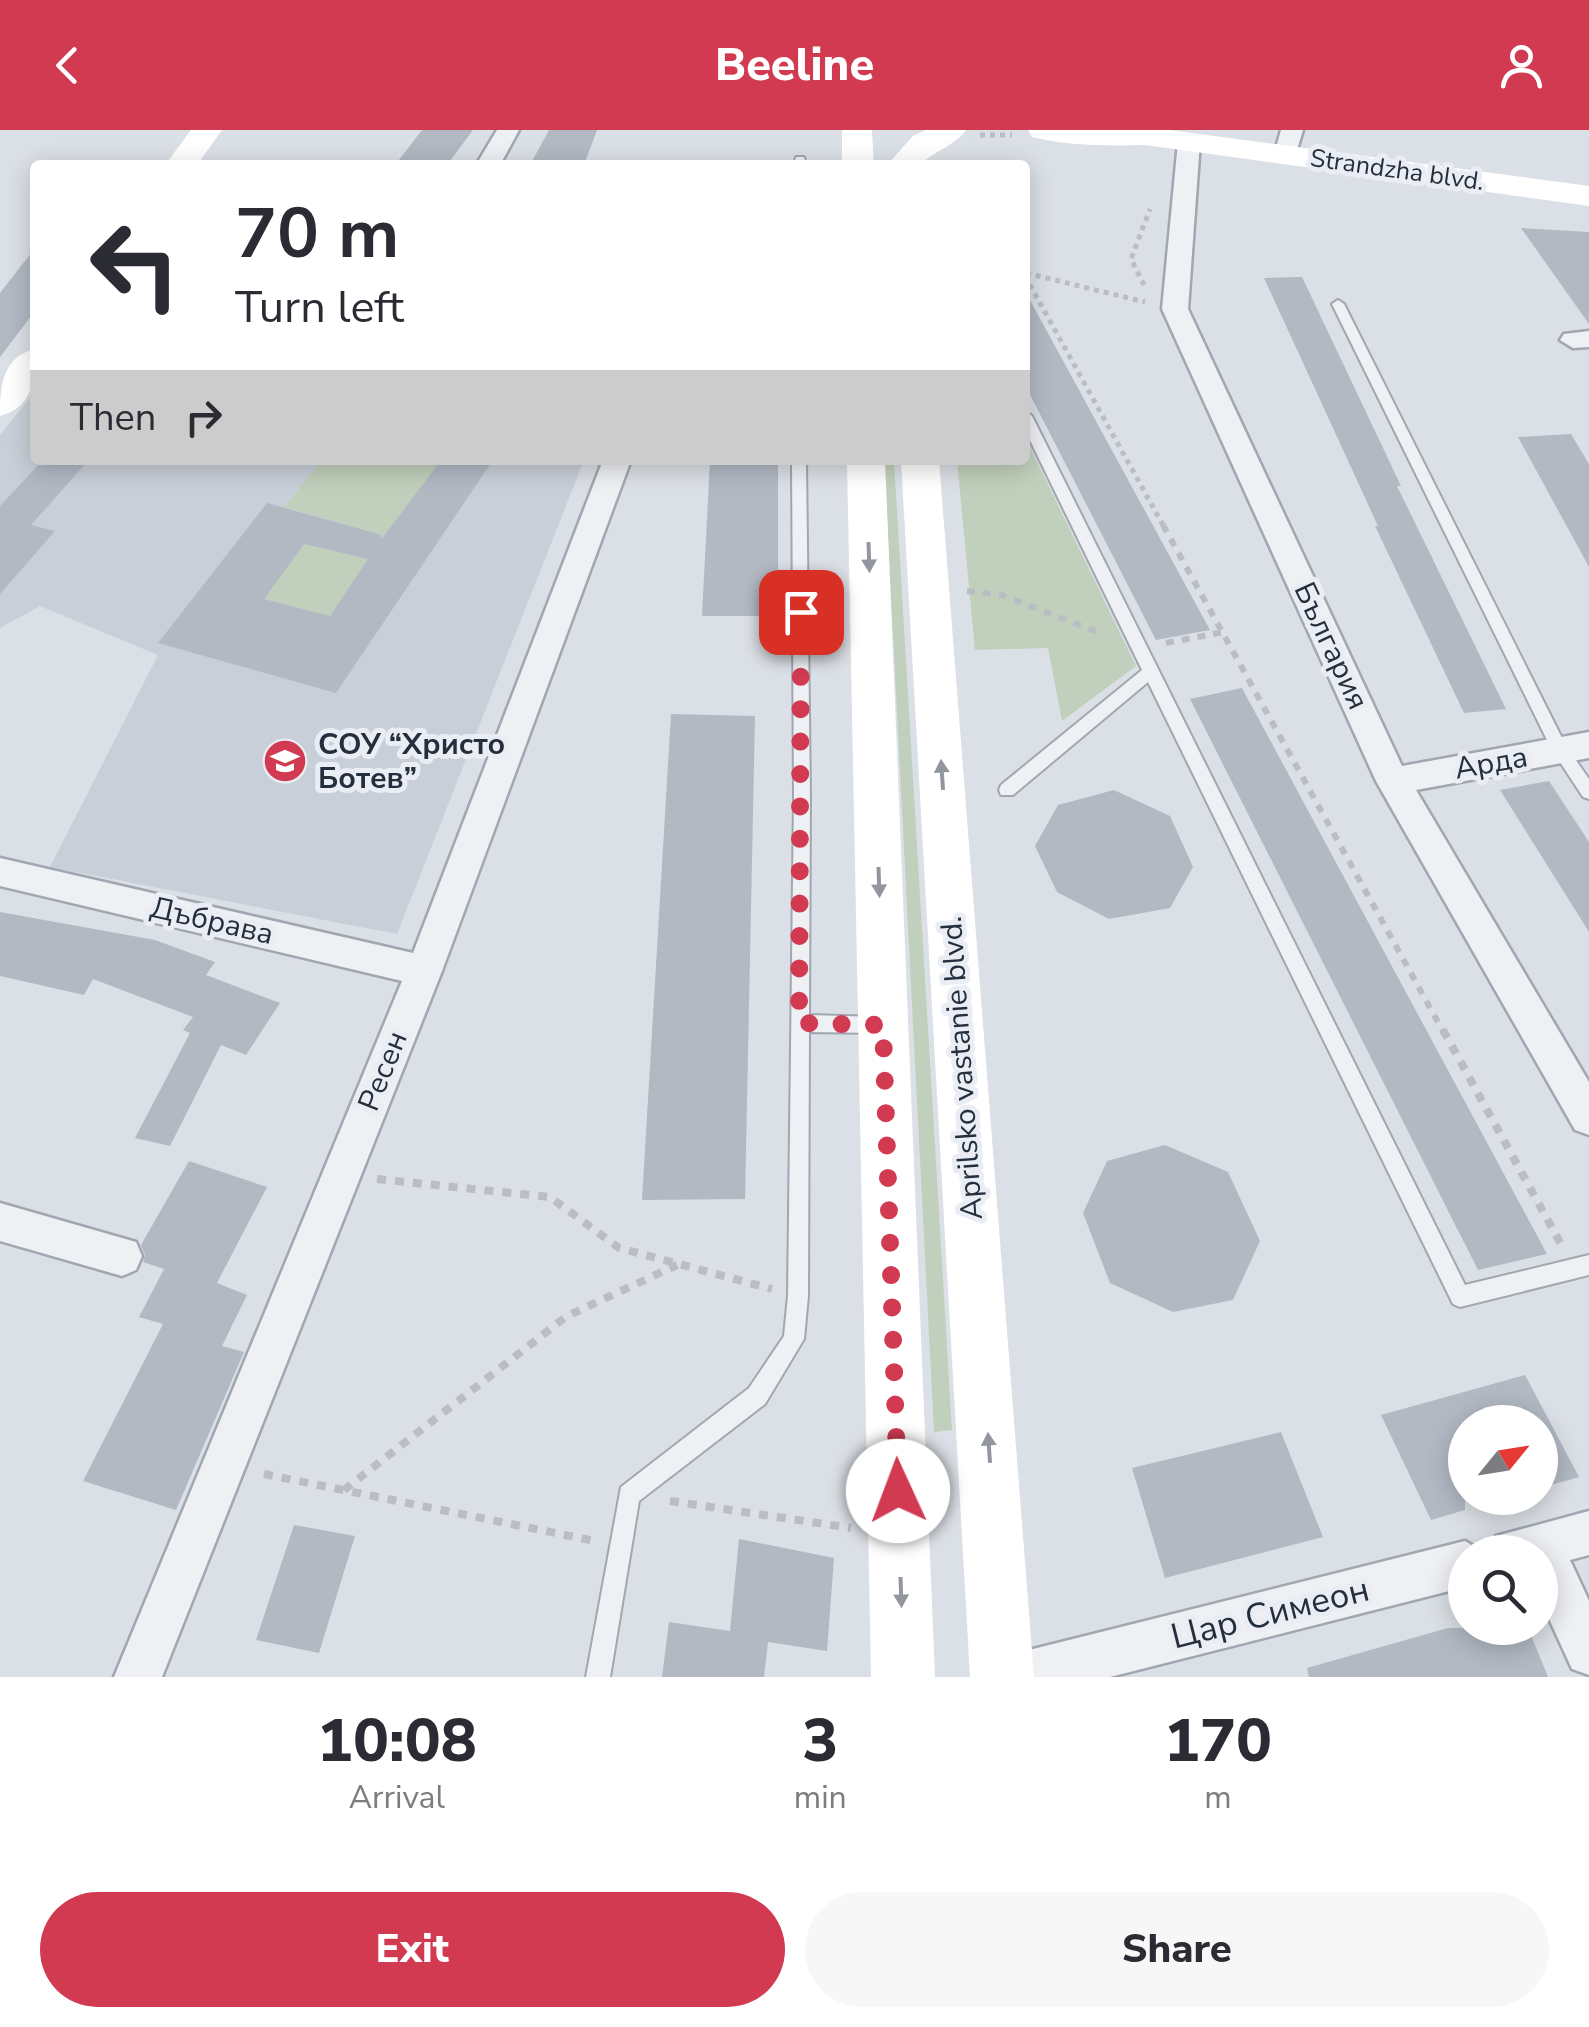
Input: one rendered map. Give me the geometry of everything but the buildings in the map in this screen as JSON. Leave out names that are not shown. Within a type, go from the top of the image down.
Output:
[{"type":"street","points":[[184,160],[207,130]]},
{"type":"street","points":[[491,160],[508,130]]},
{"type":"street","points":[[856,130],[858,160]]},
{"type":"street","points":[[896,130],[900,160]]},
{"type":"street","points":[[906,160],[924,143],[951,130]]},
{"type":"street","name":"Strandzha blvd.","points":[[1043,130],[1098,137],[1134,133],[1189,142],[1289,142],[1589,196]]},
{"type":"street","name":"България","points":[[1189,142],[1175,309],[1393,780],[1589,1118]]},
{"type":"street","points":[[0,404],[30,366]]},
{"type":"street","name":"Ресен","points":[[138,1677],[424,970],[615,465]]},
{"type":"street","points":[[866,465],[904,1677]]},
{"type":"street","name":"Aprilsko vastanie blvd.","points":[[920,465],[1002,1677]]},
{"type":"street","name":"Арда","points":[[1393,780],[1575,748]]},
{"type":"street","name":"Дъбрава","points":[[0,872],[424,970]]},
{"type":"street","points":[[0,1222],[122,1256]]},
{"type":"street","points":[[1558,1541],[1589,1533]]},
{"type":"street","name":"Цар Симеон","points":[[1017,1677],[1448,1568]]},
{"type":"street","points":[[1558,1601],[1589,1652]]},
{"type":"lane","points":[[1338,304],[1575,748],[1589,792]]},
{"type":"lane","points":[[1030,426],[1460,1297],[1582,1267]]},
{"type":"lane","points":[[598,1677],[630,1495],[757,1396],[794,1339],[798,1296],[799,465]]},
{"type":"lane","points":[[1008,790],[1150,672]]},
{"type":"lane","points":[[799,1023],[883,1025]]},
{"type":"path","points":[[1030,275],[1152,303],[1131,260]]},
{"type":"path","points":[[1030,281],[1582,1267]]},
{"type":"path","points":[[959,590],[1002,595]]},
{"type":"path","points":[[341,1176],[550,1198],[619,1248],[798,1296]]},
{"type":"path","points":[[344,1490],[567,1316],[678,1264]]},
{"type":"path","points":[[224,1466],[620,1547]]},
{"type":"path","points":[[630,1495],[868,1530]]},
{"type":"shaded area","name":"СОУ “Христо Ботев”","points":[[30,398],[30,465],[582,465],[397,934],[50,867],[158,655],[40,606],[0,628],[0,435]]},
{"type":"green space","points":[[1030,447],[1136,666],[1062,721],[1048,648],[975,650],[957,465],[1030,465]]},
{"type":"green space","points":[[318,465],[438,465],[386,536],[284,507]]},
{"type":"green space","points":[[884,465],[894,465],[952,1430],[934,1432]]},
{"type":"green space","points":[[304,544],[368,559],[330,616],[264,599]]},
{"type":"place","name":"СОУ “Христо Ботев”","points":[[285,761]]},
{"type":"route","points":[[801,612],[799,1023],[883,1025],[898,1491]]}]
